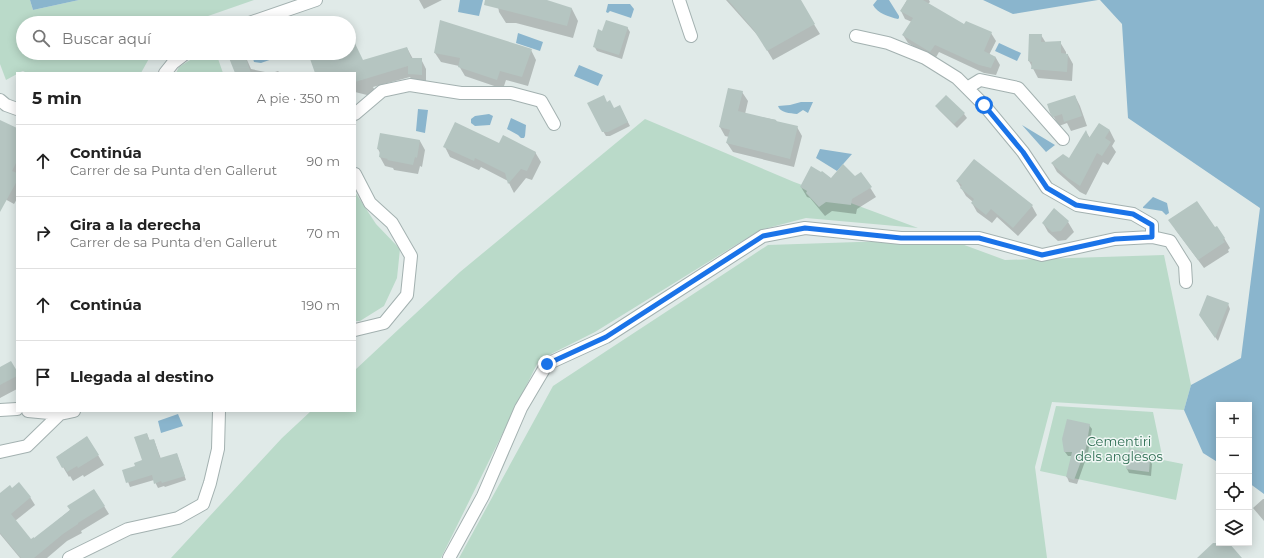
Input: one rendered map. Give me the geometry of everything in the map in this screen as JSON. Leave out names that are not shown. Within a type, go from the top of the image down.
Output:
[{"type":"street","points":[[269,16],[316,0]]},
{"type":"street","points":[[679,0],[691,36]]},
{"type":"street","points":[[856,36],[888,43],[925,58],[957,78],[984,105],[1023,152],[1047,188],[1076,205],[1133,214],[1152,225],[1152,237]]},
{"type":"street","points":[[167,72],[177,60]]},
{"type":"street","points":[[967,88],[980,80],[1018,88],[1063,139]]},
{"type":"street","points":[[356,113],[382,91],[410,85],[461,93],[511,93],[541,101],[554,124]]},
{"type":"street","points":[[0,100],[6,105],[16,109]]},
{"type":"street","points":[[356,176],[370,203],[392,224],[411,256],[407,295],[384,323],[356,330]]},
{"type":"street","points":[[449,558],[483,496],[521,408],[547,364],[606,337],[763,236],[805,228],[901,238],[979,238],[1042,255],[1115,239],[1152,237],[1170,241],[1185,265],[1186,282]]},
{"type":"street","points":[[0,410],[16,409]]},
{"type":"street","points":[[45,412],[62,413]]},
{"type":"street","points":[[69,558],[128,529],[178,518],[203,504],[210,483],[218,449],[219,412]]},
{"type":"street","points":[[0,452],[27,446],[62,413]]},
{"type":"green space","points":[[0,0],[30,0],[33,10],[79,0],[254,0],[208,16],[16,16],[16,60],[148,60],[142,72],[23,71],[16,72],[16,75],[6,80],[0,64]]},
{"type":"green space","points":[[190,60],[218,60],[223,72],[176,72],[179,67]]},
{"type":"green space","points":[[645,119],[794,182],[918,228],[806,218],[760,230],[595,332],[539,360],[441,558],[171,558],[282,438],[310,412],[356,412],[356,369],[460,272]]},
{"type":"green space","points":[[356,194],[376,224],[400,249],[397,278],[384,306],[360,321],[356,321]]},
{"type":"green space","points":[[948,239],[1005,260],[1164,255],[1191,385],[1184,410],[1052,402],[1035,467],[1047,558],[459,558],[553,386],[768,245]]},
{"type":"green space","name":"Cementiri dels anglesos","points":[[1056,406],[1153,412],[1163,460],[1183,464],[1176,500],[1040,471]]},
{"type":"water","points":[[30,0],[79,0],[33,10]]},
{"type":"water","points":[[460,0],[483,0],[479,16],[458,12]]},
{"type":"water","points":[[877,0],[889,0],[899,18],[887,16],[877,10],[873,5]]},
{"type":"water","points":[[983,0],[1098,0],[1013,14]]},
{"type":"water","points":[[1100,0],[1264,0],[1264,494],[1252,485],[1252,402],[1216,402],[1216,461],[1203,453],[1184,410],[1191,385],[1241,358],[1260,208],[1128,118],[1122,24]]},
{"type":"water","points":[[608,4],[630,4],[634,9],[631,18],[610,11],[608,13],[606,12]]},
{"type":"water","points":[[518,33],[543,42],[540,51],[516,43]]},
{"type":"water","points":[[999,43],[1021,53],[1017,61],[995,51]]},
{"type":"water","points":[[253,60],[269,60],[261,63],[254,62]]},
{"type":"water","points":[[579,65],[603,75],[598,86],[574,76]]},
{"type":"water","points":[[801,102],[813,102],[808,113],[803,110],[797,114],[786,112],[781,110],[778,106],[790,105]]},
{"type":"water","points":[[418,109],[428,110],[425,133],[416,131]]},
{"type":"water","points":[[489,114],[493,116],[490,125],[475,126],[471,123],[471,119],[475,116]]},
{"type":"water","points":[[511,118],[526,125],[524,138],[521,138],[507,129]]},
{"type":"water","points":[[1022,125],[1055,145],[1046,152]]},
{"type":"water","points":[[820,149],[852,154],[837,171],[816,158]]},
{"type":"water","points":[[1153,197],[1167,203],[1169,213],[1166,215],[1162,211],[1143,208]]},
{"type":"water","points":[[178,414],[183,426],[161,433],[158,421]]},
{"type":"building","points":[[485,0],[547,0],[572,8],[567,26],[484,5]]},
{"type":"building","points":[[728,0],[801,0],[815,24],[767,51],[753,29]]},
{"type":"building","points":[[907,0],[923,0],[964,24],[966,21],[992,32],[984,51],[996,57],[991,68],[979,65],[935,45],[930,52],[902,35],[913,18],[900,11]]},
{"type":"building","points":[[440,20],[532,49],[522,77],[500,71],[497,80],[458,67],[460,58],[434,53]]},
{"type":"building","points":[[606,20],[628,27],[619,55],[593,47],[598,29],[602,31]]},
{"type":"building","points":[[1029,34],[1042,34],[1041,42],[1061,41],[1061,53],[1068,54],[1067,72],[1031,69],[1032,62],[1028,61]]},
{"type":"building","points":[[356,46],[363,60],[407,47],[411,58],[422,58],[422,75],[408,74],[408,66],[356,82],[356,72],[315,72],[310,60],[356,60]]},
{"type":"building","points":[[230,60],[246,60],[251,72],[235,72]]},
{"type":"building","points":[[728,88],[743,91],[738,111],[798,126],[790,159],[726,143],[730,130],[719,127]]},
{"type":"building","points":[[604,95],[607,102],[610,100],[614,108],[620,105],[628,122],[608,132],[602,132],[587,103]]},
{"type":"building","points":[[946,95],[965,113],[954,124],[935,106]]},
{"type":"building","points":[[1075,95],[1082,116],[1064,122],[1062,114],[1053,117],[1047,104]]},
{"type":"building","points":[[0,120],[16,128],[16,163],[12,171],[16,173],[16,183],[0,212]]},
{"type":"building","points":[[455,122],[499,143],[503,135],[536,152],[527,171],[521,169],[508,184],[505,173],[475,158],[474,161],[443,147]]},
{"type":"building","points":[[1099,123],[1110,130],[1105,138],[1111,142],[1102,156],[1097,153],[1080,186],[1051,163],[1063,154],[1069,158],[1086,130],[1089,138]]},
{"type":"building","points":[[380,133],[420,140],[417,158],[415,157],[413,165],[379,157],[380,150],[377,149]]},
{"type":"building","points":[[974,159],[1033,205],[1013,228],[991,209],[986,215],[971,203],[974,199],[960,188],[962,185],[956,181]]},
{"type":"building","points":[[843,164],[855,176],[861,172],[872,187],[852,199],[851,205],[826,202],[819,207],[806,193],[807,191],[800,187],[811,166],[821,172],[822,171],[831,178]]},
{"type":"building","points":[[1197,201],[1215,227],[1217,226],[1225,238],[1223,240],[1225,242],[1198,260],[1168,220]]},
{"type":"building","points":[[1054,208],[1069,221],[1061,231],[1052,232],[1042,223]]},
{"type":"building","points":[[1207,295],[1229,303],[1215,338],[1199,315]]},
{"type":"building","points":[[11,361],[16,369],[16,377],[0,385],[0,367]]},
{"type":"building","points":[[1067,419],[1090,424],[1086,448],[1074,480],[1066,477],[1072,452],[1064,452],[1062,439]]},
{"type":"building","points":[[147,433],[149,440],[154,439],[160,458],[177,453],[185,476],[154,484],[152,475],[126,483],[122,470],[135,466],[134,463],[142,460],[134,437]]},
{"type":"building","points":[[87,436],[99,455],[78,468],[77,466],[67,472],[64,467],[62,468],[56,457]]},
{"type":"building","points":[[1129,448],[1147,453],[1145,457],[1150,458],[1149,472],[1126,469]]},
{"type":"building","points":[[19,482],[31,497],[11,514],[31,539],[70,510],[67,506],[94,489],[105,506],[78,523],[34,558],[21,558],[0,533],[0,493],[10,485],[12,488]]},
{"type":"building","points":[[1213,543],[1216,543],[1216,546],[1232,546],[1242,558],[1197,558]]},
{"type":"route","points":[[547,364],[606,337],[763,236],[805,228],[901,238],[979,238],[1042,255],[1115,239],[1152,237],[1152,225],[1133,214],[1076,205],[1047,188],[1023,152],[984,105]]}]
